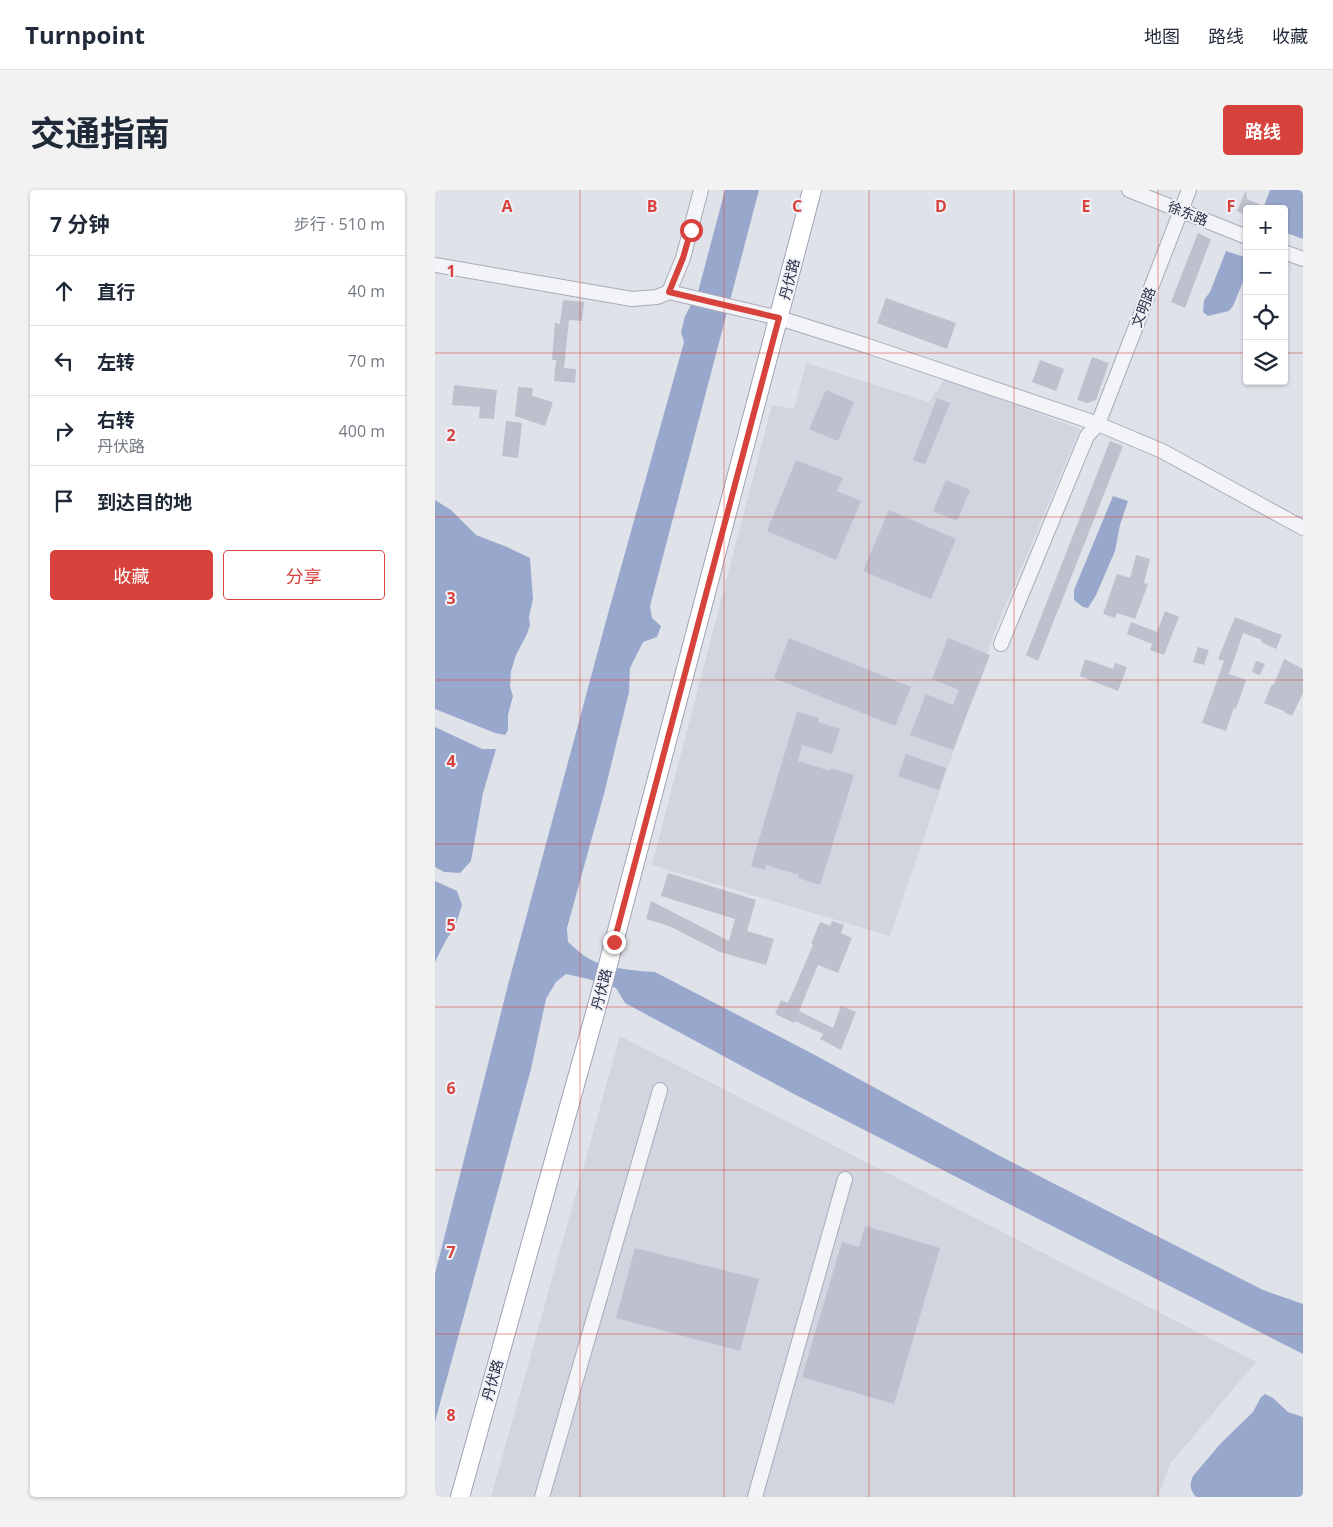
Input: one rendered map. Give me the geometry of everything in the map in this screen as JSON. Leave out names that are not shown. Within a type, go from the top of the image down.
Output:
[{"type":"main road","name":"丹伏路","points":[[460,1497],[599,999],[813,190]]},
{"type":"street","points":[[669,292],[683,258],[701,190]]},
{"type":"street","name":"徐东路","points":[[1129,190],[1243,235]]},
{"type":"street","name":"文明路","points":[[1001,644],[1087,436],[1098,424],[1189,190]]},
{"type":"street","points":[[1288,253],[1303,259]]},
{"type":"street","points":[[435,265],[632,299],[657,297],[669,292],[779,318],[1098,424],[1162,451],[1303,528]]},
{"type":"street","points":[[542,1497],[660,1090]]},
{"type":"street","points":[[755,1497],[845,1179]]},
{"type":"shaded area","points":[[806,363],[929,402],[945,379],[1080,429],[995,631],[890,936],[652,865],[772,405],[794,409]]},
{"type":"shaded area","points":[[620,1036],[1256,1362],[1170,1464],[1158,1497],[491,1497]]},
{"type":"water","points":[[725,190],[759,190],[650,606],[652,618],[661,626],[657,637],[643,642],[630,668],[629,692],[604,794],[567,928],[568,942],[586,957],[601,964],[629,970],[655,972],[813,1054],[998,1155],[1263,1290],[1303,1304],[1303,1354],[792,1093],[625,1003],[616,988],[566,974],[556,982],[546,999],[531,1069],[435,1422],[435,1274],[509,981],[609,610],[684,342],[681,332],[685,316],[698,292]]},
{"type":"water","points":[[1270,190],[1303,190],[1303,239],[1288,233],[1288,205],[1264,205]]},
{"type":"water","points":[[1226,251],[1243,257],[1243,282],[1229,311],[1208,316],[1203,312],[1204,300],[1210,292]]},
{"type":"water","points":[[1113,496],[1128,501],[1120,525],[1115,551],[1096,595],[1088,608],[1083,607],[1074,600],[1074,590]]},
{"type":"water","points":[[435,500],[451,510],[476,535],[530,558],[533,599],[529,617],[530,625],[511,671],[510,687],[513,696],[508,715],[508,730],[505,735],[495,733],[435,709]]},
{"type":"water","points":[[435,727],[482,749],[496,749],[483,793],[471,861],[460,873],[444,872],[435,867]]},
{"type":"water","points":[[435,881],[457,891],[462,905],[455,927],[435,962]]},
{"type":"water","points":[[1265,1394],[1273,1398],[1288,1412],[1303,1417],[1303,1497],[1196,1497],[1191,1487],[1193,1476],[1221,1443],[1253,1412],[1261,1397]]},
{"type":"building","points":[[1246,190],[1247,199],[1261,205],[1243,205],[1243,213],[1237,211]]},
{"type":"building","points":[[1198,233],[1211,239],[1185,308],[1171,302]]},
{"type":"building","points":[[886,298],[956,323],[947,349],[877,323]]},
{"type":"building","points":[[563,300],[584,302],[582,321],[569,320],[564,368],[576,369],[575,383],[554,381],[556,360],[552,360],[555,323],[560,324]]},
{"type":"building","points":[[1092,357],[1109,363],[1096,400],[1088,403],[1077,400]]},
{"type":"building","points":[[1040,360],[1064,369],[1056,391],[1032,382]]},
{"type":"building","points":[[454,385],[497,390],[494,419],[479,418],[480,407],[452,405]]},
{"type":"building","points":[[518,387],[533,388],[532,396],[553,402],[545,426],[515,416]]},
{"type":"building","points":[[826,390],[854,402],[838,441],[809,429]]},
{"type":"building","points":[[937,398],[950,403],[925,464],[913,460]]},
{"type":"building","points":[[506,421],[522,423],[518,458],[502,456]]},
{"type":"building","points":[[1110,441],[1123,446],[1038,661],[1026,655]]},
{"type":"building","points":[[796,460],[843,478],[837,491],[861,501],[836,560],[767,531]]},
{"type":"building","points":[[946,480],[970,490],[957,521],[933,511]]},
{"type":"building","points":[[889,510],[956,539],[931,599],[863,571]]},
{"type":"building","points":[[1136,555],[1150,559],[1144,583],[1148,584],[1135,619],[1117,613],[1115,618],[1103,614],[1117,574],[1130,578]]},
{"type":"building","points":[[1165,611],[1179,617],[1164,655],[1150,650],[1152,644],[1127,634],[1131,622],[1157,632]]},
{"type":"building","points":[[1235,617],[1282,635],[1276,649],[1261,642],[1262,640],[1243,633],[1229,674],[1246,680],[1226,731],[1202,723],[1224,661],[1218,659]]},
{"type":"building","points":[[789,638],[911,687],[895,726],[774,678]]},
{"type":"building","points":[[948,638],[990,655],[953,750],[910,735],[926,694],[953,705],[959,690],[932,679]]},
{"type":"building","points":[[1198,647],[1209,650],[1204,665],[1193,662]]},
{"type":"building","points":[[1085,659],[1113,669],[1115,663],[1127,667],[1118,691],[1080,676]]},
{"type":"building","points":[[1284,659],[1303,669],[1303,693],[1292,716],[1264,703],[1272,684],[1274,685]]},
{"type":"building","points":[[1256,661],[1265,664],[1260,675],[1252,672]]},
{"type":"building","points":[[797,712],[819,718],[818,722],[840,729],[832,754],[802,745],[798,761],[830,771],[831,768],[854,775],[820,885],[798,878],[799,875],[766,865],[765,870],[751,866]]},
{"type":"building","points":[[906,754],[946,768],[939,790],[898,776]]},
{"type":"building","points":[[668,873],[756,900],[747,931],[774,939],[766,965],[720,952],[669,926],[646,919],[651,901],[729,941],[735,919],[661,896]]},
{"type":"building","points":[[832,921],[844,925],[841,933],[852,938],[838,973],[818,965],[799,1011],[833,1028],[841,1006],[856,1012],[841,1050],[820,1039],[823,1034],[775,1014],[781,1000],[788,1003],[813,945],[811,944],[820,922],[830,926]]},
{"type":"building","points":[[865,1226],[940,1248],[894,1404],[802,1377],[842,1242],[859,1247]]},
{"type":"building","points":[[635,1248],[759,1279],[740,1351],[616,1318]]},
{"type":"route","points":[[614,942],[779,318],[669,292],[683,258],[691,230]]}]
